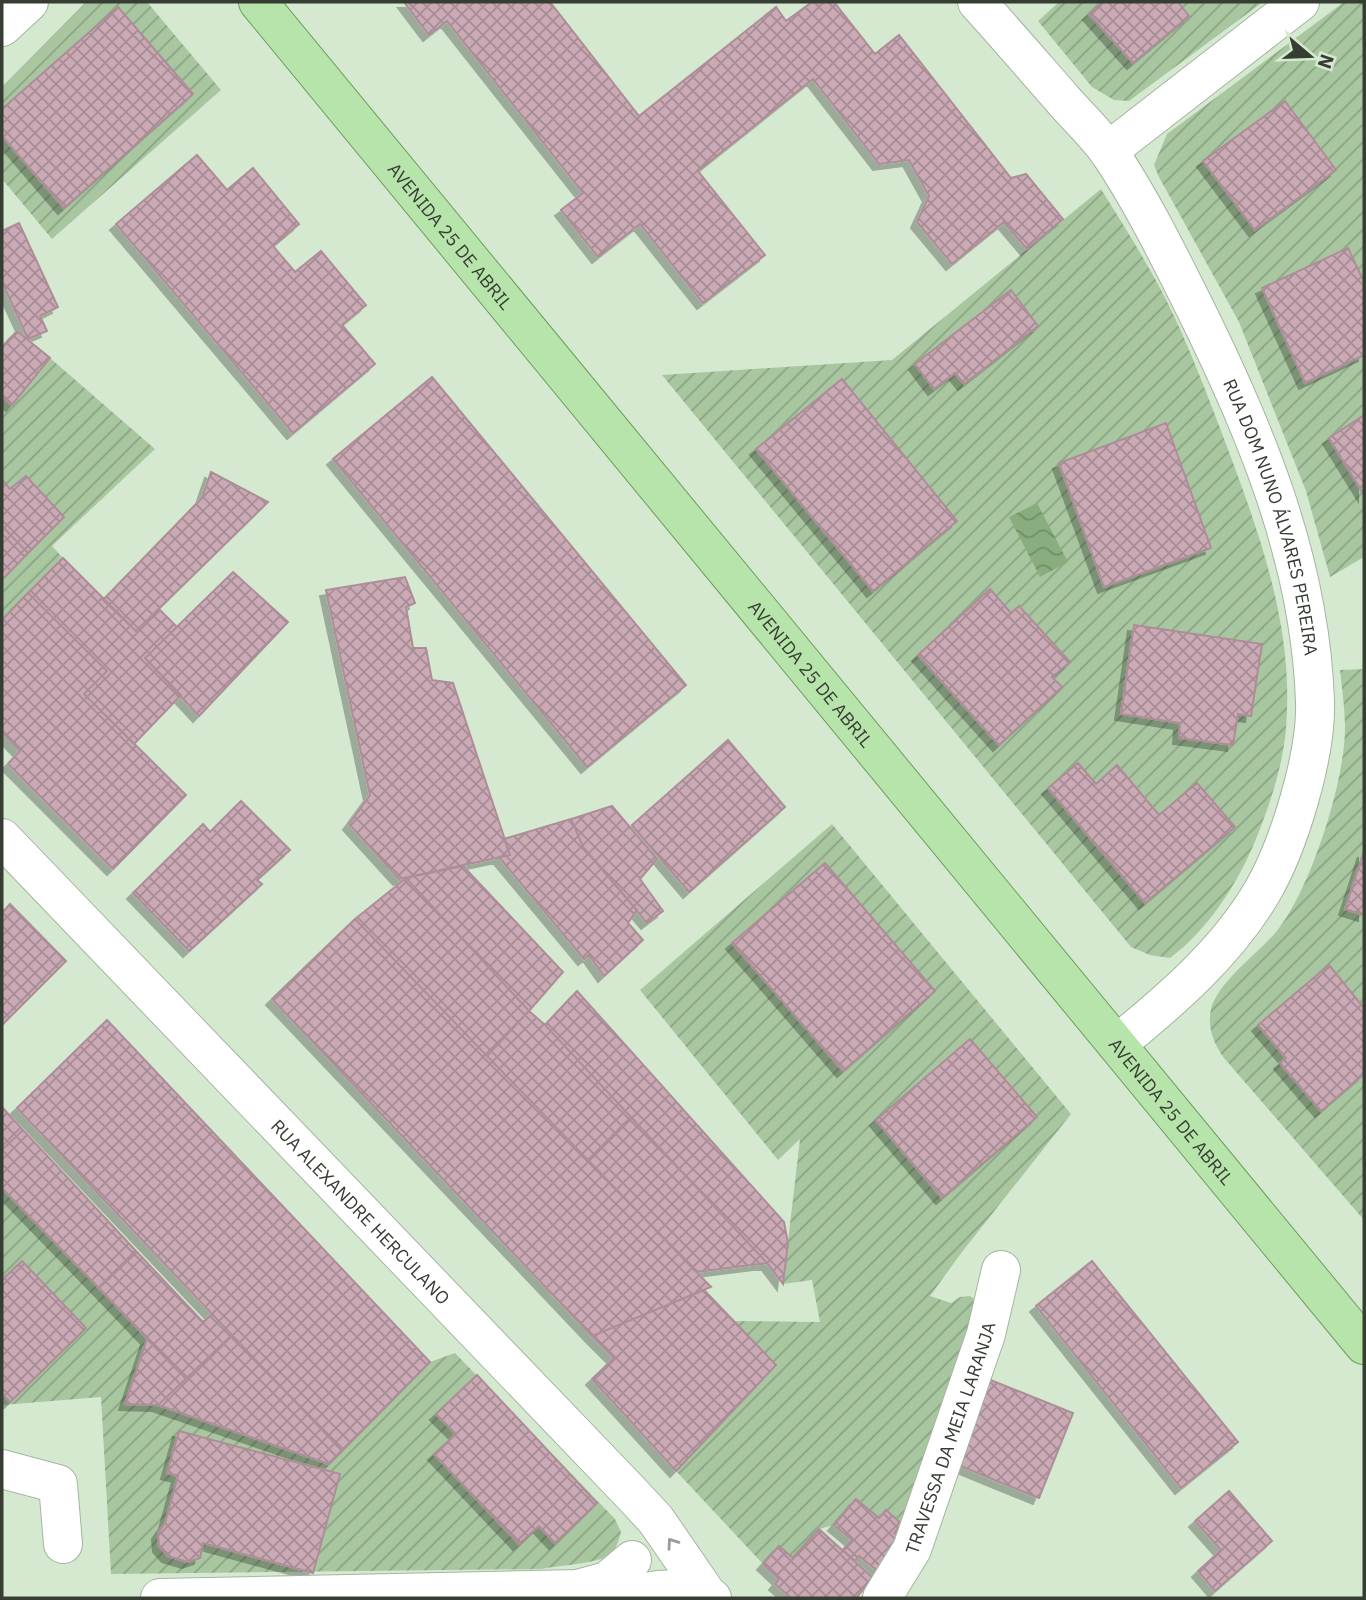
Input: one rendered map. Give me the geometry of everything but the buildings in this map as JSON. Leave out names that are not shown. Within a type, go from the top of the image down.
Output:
[{"type":"main road","name":"AVENIDA 25 DE ABRIL","points":[[258,2],[1364,1345]]},
{"type":"street","points":[[2,27],[29,2]]},
{"type":"street","name":"RUA DOM NUNO ÁLVARES PEREIRA","points":[[977,2],[1108,151],[1165,248],[1221,361],[1270,477],[1296,561],[1310,646],[1315,703],[1310,760],[1287,836],[1263,891],[1226,942],[1176,996],[1117,1044]]},
{"type":"street","points":[[1108,151],[1300,2]]},
{"type":"street","name":"RUA ALEXANDRE HERCULANO","points":[[2,838],[631,1493],[656,1520],[710,1598]]},
{"type":"street","name":"TRAVESSA DA MEIA LARANJA","points":[[882,1598],[912,1549],[982,1344],[1001,1270]]},
{"type":"street","points":[[2,1469],[58,1484],[63,1544]]},
{"type":"street","points":[[613,1595],[632,1560],[639,1534],[638,1512],[631,1493]]},
{"type":"street","points":[[160,1598],[577,1589],[613,1595],[663,1588],[710,1598]]},
{"type":"shaded area","points":[[86,2],[147,2],[221,90],[52,239],[2,179],[2,87]]},
{"type":"shaded area","points":[[1059,2],[1263,2],[1129,101],[1114,100],[1092,87],[1038,21]]},
{"type":"shaded area","points":[[1344,2],[1364,2],[1364,557],[1330,577],[1306,491],[1239,322],[1154,165],[1167,134]]},
{"type":"shaded area","points":[[1101,189],[1167,301],[1205,388],[1244,492],[1265,558],[1281,625],[1285,659],[1286,728],[1282,756],[1261,826],[1231,889],[1197,934],[1170,958],[1150,955],[1131,947],[662,375],[892,360]]},
{"type":"shaded area","points":[[50,358],[155,449],[52,546],[63,558],[2,620],[2,397],[12,405]]},
{"type":"shaded area","points":[[1364,669],[1364,1220],[1224,1058],[1214,1041],[1210,1023],[1211,1009],[1221,989],[1276,932],[1289,914],[1313,864],[1332,805],[1343,751],[1345,728],[1340,670]]},
{"type":"shaded area","points":[[832,824],[1071,1114],[930,1296],[951,1303],[960,1297],[970,1296],[977,1301],[900,1537],[894,1533],[902,1524],[886,1510],[879,1518],[856,1499],[834,1525],[819,1529],[793,1558],[779,1546],[763,1564],[676,1471],[734,1321],[820,1322],[812,1280],[783,1284],[800,1139],[778,1160],[640,990]]},
{"type":"shaded area","points":[[2,1187],[147,1339],[126,1404],[158,1405],[329,1464],[430,1362],[455,1353],[615,1519],[621,1532],[615,1548],[608,1556],[595,1561],[541,1569],[111,1574],[101,1397],[2,1405]]},
{"type":"water","points":[[1037,503],[1068,562],[1040,577],[1009,517]]}]
